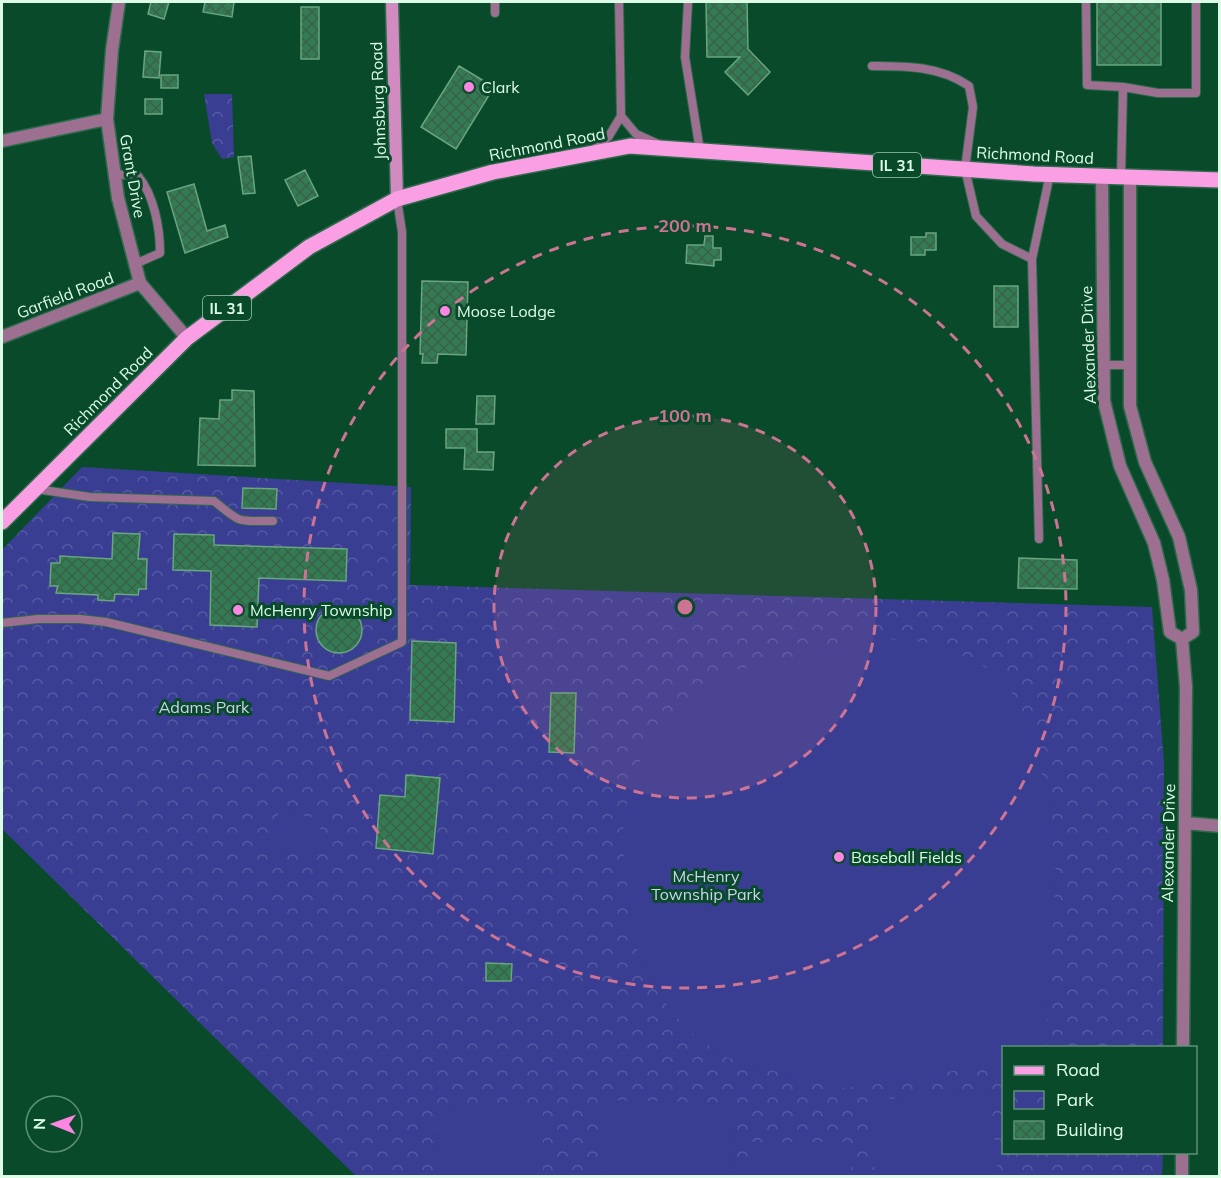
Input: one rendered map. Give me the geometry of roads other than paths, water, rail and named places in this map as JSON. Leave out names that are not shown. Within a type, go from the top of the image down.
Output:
[{"type":"main road","name":"Richmond Road","points":[[2,522],[187,338],[309,247],[397,199],[493,172],[630,147],[1050,174],[1220,180]]},
{"type":"street","name":"Grant Drive","points":[[119,2],[106,119],[114,174],[140,283],[187,338]]},
{"type":"street","name":"Johnsburg Road","points":[[393,4],[397,199]]},
{"type":"street","points":[[2,141],[106,119]]},
{"type":"street","name":"Alexander Drive","points":[[1102,176],[1104,401],[1112,442],[1120,466],[1154,543],[1163,580],[1170,632],[1182,639]]},
{"type":"street","name":"Alexander Drive","points":[[1125,177],[1130,406],[1145,462],[1179,537],[1191,590],[1193,632],[1182,639]]},
{"type":"street","name":"Garfield Road","points":[[2,337],[140,283]]},
{"type":"street","name":"Alexander Drive","points":[[1182,639],[1186,687],[1183,1046]]},
{"type":"street","points":[[1185,824],[1220,826]]},
{"type":"street","points":[[1182,1154],[1182,1176]]},
{"type":"lane","points":[[495,2],[495,13]]},
{"type":"lane","points":[[590,154],[609,136],[621,116],[619,2]]},
{"type":"lane","points":[[688,2],[685,57],[700,151]]},
{"type":"lane","points":[[1086,2],[1087,85],[1123,87],[1158,93],[1196,93],[1196,2]]},
{"type":"lane","points":[[872,66],[913,66],[956,77],[969,86],[974,107],[965,169],[976,216],[1002,244],[1032,259]]},
{"type":"lane","points":[[1123,87],[1125,177]]},
{"type":"lane","points":[[621,116],[636,134],[670,149]]},
{"type":"lane","points":[[114,174],[138,176],[148,188],[160,240],[160,253],[135,264]]},
{"type":"lane","points":[[1039,539],[1032,259],[1050,174]]},
{"type":"lane","points":[[2,623],[38,619],[80,619],[106,622],[329,676],[402,642],[402,232],[397,199]]},
{"type":"lane","points":[[1103,365],[1130,365]]},
{"type":"lane","points":[[35,489],[90,496],[214,501],[229,517],[239,521],[273,521]]},
{"type":"place","name":"Clark","points":[[469,87]]},
{"type":"place","name":"Moose Lodge","points":[[445,311]]},
{"type":"place","name":"McHenry Township","points":[[238,610]]},
{"type":"place","name":"Baseball Fields","points":[[839,857]]},
{"type":"park label","name":"Adams Park","points":[[204,707]]},
{"type":"park label","name":"McHenry Township Park","points":[[706,885]]}]
